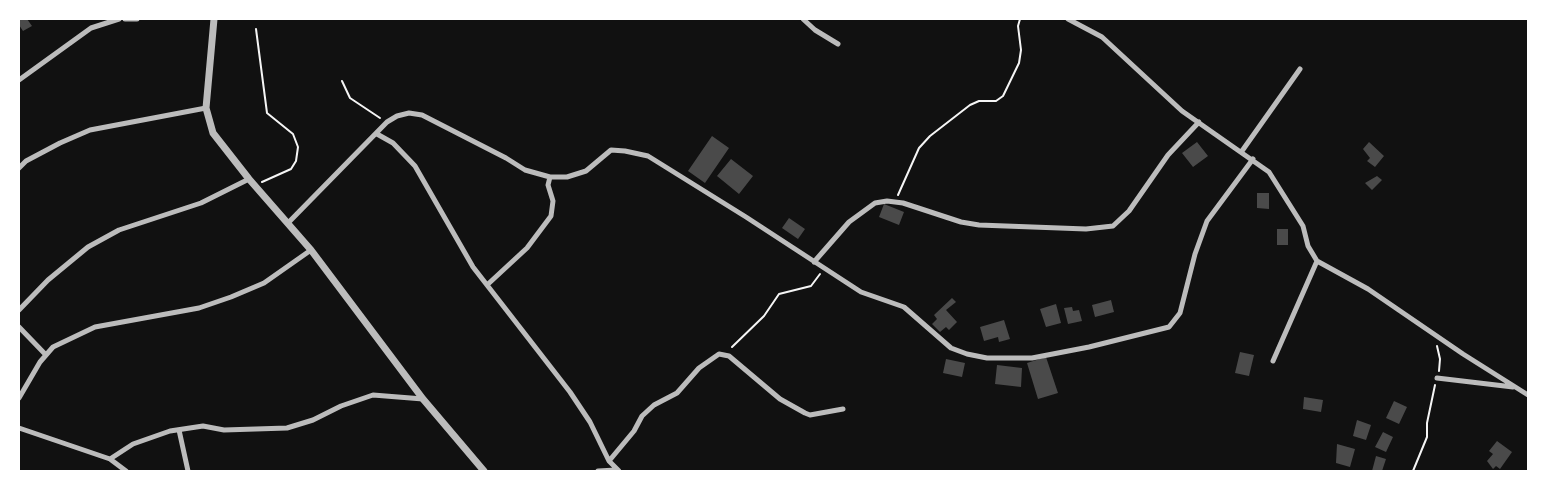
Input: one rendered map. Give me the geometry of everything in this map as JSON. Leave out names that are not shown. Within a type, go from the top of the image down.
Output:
[{"type":"street","points":[[19,80],[91,28],[119,19]]},
{"type":"street","points":[[125,19],[137,19]]},
{"type":"street","points":[[214,19],[206,108],[212,133],[254,186],[311,250],[423,399],[484,471]]},
{"type":"street","points":[[803,19],[815,30],[838,44]]},
{"type":"street","points":[[1068,19],[1102,37],[1182,111],[1242,151],[1269,172],[1292,205],[1303,226],[1308,246],[1317,261],[1368,289],[1528,395]]},
{"type":"street","points":[[1242,151],[1300,69]]},
{"type":"street","points":[[19,168],[26,161],[90,130],[206,108]]},
{"type":"street","points":[[288,223],[387,122],[397,116],[409,113],[422,115],[506,158],[524,170],[550,177],[566,176],[586,171],[611,150],[648,156],[861,292],[904,307],[951,348],[966,354],[987,358],[1032,358],[1057,354],[1169,327],[1180,313],[1195,254],[1207,220],[1253,159]]},
{"type":"street","points":[[814,262],[849,222],[875,203],[896,202],[961,222],[980,225],[1086,230],[1113,226],[1129,211],[1168,156],[1199,122]]},
{"type":"street","points":[[377,134],[393,143],[415,166],[453,234],[487,285],[590,422],[609,461],[618,471]]},
{"type":"street","points":[[487,285],[527,248],[551,216],[553,201],[548,185],[550,177]]},
{"type":"street","points":[[19,310],[48,280],[88,247],[119,230],[201,203],[249,179]]},
{"type":"street","points":[[19,398],[45,354],[53,347],[95,327],[199,308],[231,297],[264,283],[311,250]]},
{"type":"street","points":[[1273,361],[1317,261]]},
{"type":"street","points":[[19,327],[45,354]]},
{"type":"street","points":[[609,461],[634,431],[642,416],[654,405],[677,393],[710,359],[724,354],[741,365],[780,399],[805,413],[810,415],[843,409]]},
{"type":"street","points":[[1438,378],[1516,387]]},
{"type":"street","points":[[110,459],[142,440],[179,430],[204,426],[224,430],[287,428],[313,420],[340,406],[373,395],[423,399]]},
{"type":"street","points":[[19,428],[110,459],[126,471]]},
{"type":"street","points":[[179,430],[188,471]]},
{"type":"street","points":[[598,471],[618,471]]},
{"type":"path","points":[[896,202],[901,185],[919,148],[930,136],[970,105],[979,101],[996,101],[1002,96],[1019,63],[1021,50],[1018,26],[1020,19]]},
{"type":"path","points":[[254,186],[291,169],[296,160],[298,147],[293,134],[267,113],[256,29]]},
{"type":"path","points":[[342,81],[350,98],[387,122]]},
{"type":"path","points":[[724,354],[764,316],[780,294],[816,283],[822,268]]},
{"type":"path","points":[[1413,471],[1427,437],[1427,423],[1438,378],[1440,359],[1435,334]]},
{"type":"building","points":[[19,19],[27,19],[32,26],[23,31],[19,25]]},
{"type":"building","points":[[712,136],[729,148],[705,183],[688,171]]},
{"type":"building","points":[[1197,142],[1208,156],[1193,167],[1182,153]]},
{"type":"building","points":[[1369,142],[1384,156],[1375,167],[1367,161],[1370,158],[1363,149]]},
{"type":"building","points":[[731,159],[753,176],[739,194],[717,176]]},
{"type":"building","points":[[1377,176],[1382,180],[1372,190],[1365,183]]},
{"type":"building","points":[[1257,193],[1269,193],[1269,209],[1257,208]]},
{"type":"building","points":[[884,204],[904,212],[899,225],[879,217]]},
{"type":"building","points":[[789,218],[805,229],[798,239],[782,228]]},
{"type":"building","points":[[1277,229],[1288,229],[1288,245],[1277,245]]},
{"type":"building","points":[[952,298],[956,302],[946,310],[957,322],[949,330],[946,327],[940,332],[932,324],[937,319],[934,315]]},
{"type":"building","points":[[1111,300],[1114,312],[1095,317],[1092,305]]},
{"type":"building","points":[[1056,304],[1061,323],[1046,327],[1040,309]]},
{"type":"building","points":[[1072,307],[1073,311],[1079,310],[1082,321],[1068,324],[1064,308]]},
{"type":"building","points":[[1004,320],[1010,339],[999,342],[998,337],[984,341],[980,327]]},
{"type":"building","points":[[1240,352],[1254,355],[1249,376],[1235,373]]},
{"type":"building","points":[[1046,357],[1058,393],[1038,399],[1027,363]]},
{"type":"building","points":[[946,359],[965,363],[962,377],[943,373]]},
{"type":"building","points":[[997,365],[1022,368],[1021,387],[995,384]]},
{"type":"building","points":[[1304,397],[1323,400],[1321,412],[1303,409]]},
{"type":"building","points":[[1394,401],[1407,407],[1399,424],[1386,418]]},
{"type":"building","points":[[1357,420],[1371,425],[1366,440],[1353,436]]},
{"type":"building","points":[[1383,432],[1393,437],[1386,452],[1375,447]]},
{"type":"building","points":[[1497,441],[1512,452],[1500,469],[1496,466],[1493,469],[1487,461],[1493,454],[1489,451]]},
{"type":"building","points":[[1337,444],[1355,449],[1350,467],[1336,463]]},
{"type":"building","points":[[1376,456],[1386,459],[1382,471],[1372,471]]}]
